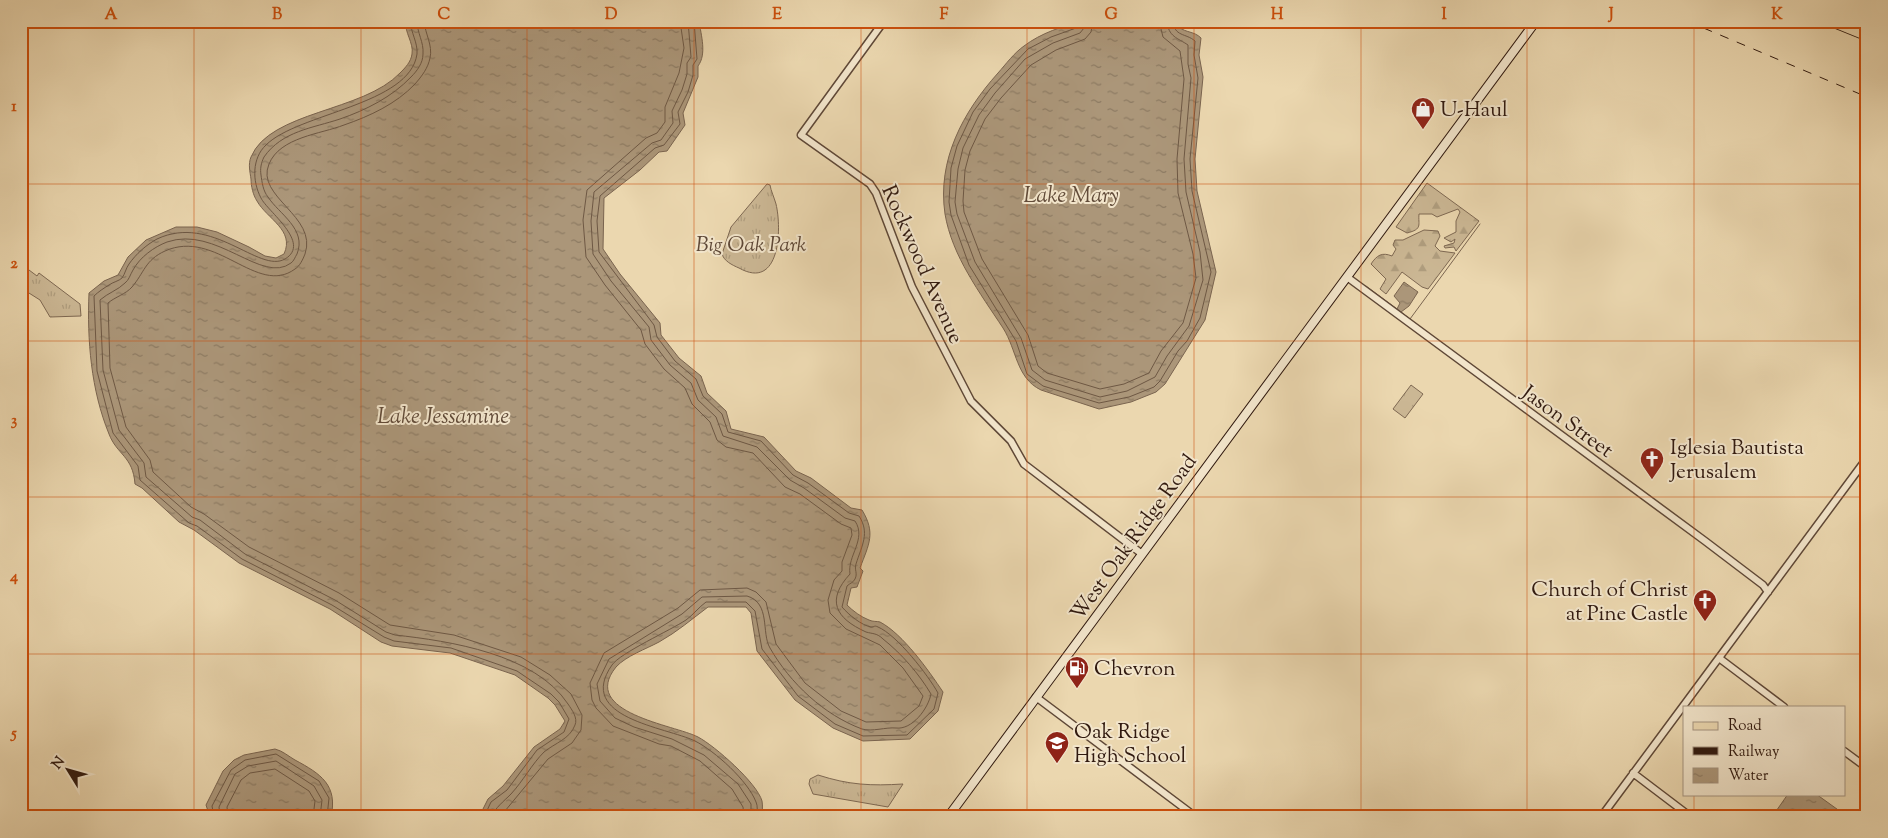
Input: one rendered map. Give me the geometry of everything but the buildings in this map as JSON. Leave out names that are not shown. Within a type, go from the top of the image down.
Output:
[{"type":"main road","name":"West Oak Ridge Road","points":[[948,817],[1536,21]]},
{"type":"main road","points":[[1830,21],[1867,36]]},
{"type":"street","name":"Rockwood Avenue","points":[[884,21],[801,135],[870,184],[876,193],[912,287],[953,369],[972,401],[1005,433],[1024,464],[1142,554]]},
{"type":"street","name":"Jason Street","points":[[1347,277],[1705,541],[1763,585],[1768,592]]},
{"type":"street","points":[[1683,706],[1867,458]]},
{"type":"street","points":[[1719,658],[1783,706]]},
{"type":"street","points":[[1036,697],[1196,817]]},
{"type":"street","points":[[1601,817],[1683,706]]},
{"type":"street","points":[[1846,752],[1867,768]]},
{"type":"street","points":[[1633,773],[1691,817]]},
{"type":"green space","points":[[1427,183],[1479,221],[1456,251],[1454,247],[1445,248],[1444,246],[1454,243],[1455,239],[1451,242],[1444,238],[1456,232],[1456,221],[1460,212],[1458,209],[1437,217],[1432,214],[1419,214],[1418,228],[1407,233],[1396,227]]},
{"type":"green space","name":"Big Oak Park","points":[[767,184],[770,185],[776,204],[779,228],[778,241],[770,264],[763,271],[753,273],[731,264],[722,254],[731,227]]},
{"type":"green space","points":[[1424,230],[1438,231],[1440,236],[1435,246],[1440,251],[1455,253],[1428,289],[1422,287],[1402,272],[1386,294],[1380,289],[1386,279],[1371,264],[1380,255],[1392,256],[1396,249],[1393,245],[1395,240],[1403,240]]},
{"type":"green space","points":[[21,264],[37,276],[39,273],[80,304],[81,316],[50,317],[40,300],[21,288]]},
{"type":"green space","points":[[1411,385],[1423,394],[1405,418],[1393,409]]},
{"type":"green space","points":[[818,775],[860,784],[903,784],[888,807],[813,794],[809,784],[810,779]]},
{"type":"water","name":"Lake Jessamine","points":[[406,21],[699,21],[703,44],[702,56],[698,66],[698,77],[683,113],[685,125],[667,151],[659,152],[640,170],[604,198],[603,249],[620,274],[660,323],[661,335],[679,358],[701,376],[707,393],[726,411],[731,429],[764,437],[796,471],[811,478],[851,508],[862,510],[869,525],[870,539],[860,568],[863,571],[857,587],[851,588],[847,605],[860,616],[870,621],[880,622],[898,635],[915,654],[943,692],[938,711],[910,739],[863,741],[833,728],[795,700],[757,651],[751,613],[746,607],[708,607],[666,638],[620,663],[608,683],[610,696],[620,706],[634,715],[686,732],[698,737],[714,748],[744,775],[759,793],[762,801],[762,817],[479,817],[488,799],[503,786],[534,747],[560,729],[565,721],[548,698],[515,675],[450,653],[392,646],[381,642],[330,609],[239,563],[194,530],[179,522],[142,488],[135,484],[134,475],[128,461],[112,441],[98,400],[90,347],[89,293],[104,281],[118,275],[128,257],[146,240],[176,227],[197,227],[217,232],[265,256],[276,258],[284,254],[286,238],[283,231],[261,207],[253,193],[250,168],[251,157],[261,142],[277,130],[297,120],[364,96],[384,86],[400,73],[406,67],[412,54]]},
{"type":"water","name":"Lake Mary","points":[[1083,21],[1178,21],[1179,27],[1201,38],[1199,55],[1203,77],[1195,159],[1197,191],[1216,272],[1205,320],[1165,384],[1156,392],[1131,402],[1099,409],[1041,390],[1026,378],[1008,336],[976,288],[960,259],[945,214],[944,194],[945,175],[955,138],[985,88],[1013,55],[1031,41],[1052,30]]},
{"type":"water","points":[[1404,282],[1418,292],[1409,306],[1401,312],[1397,309],[1400,303],[1394,296]]},
{"type":"water","points":[[275,749],[313,770],[325,782],[330,789],[332,797],[331,817],[210,817],[206,805],[223,771],[234,760],[244,755]]},
{"type":"water","points":[[1787,796],[1819,796],[1848,817],[1772,817]]},
{"type":"waterway","points":[[1401,312],[1410,319],[1480,224]]},
{"type":"waterway","points":[[1366,286],[1397,309]]},
{"type":"railway","points":[[1687,21],[1867,97]]},
{"type":"place","name":"U-Haul","points":[[1423,130]]},
{"type":"place","name":"Iglesia Bautista Jerusalem","points":[[1652,480]]},
{"type":"place","name":"Church of Christ at Pine Castle","points":[[1705,622]]},
{"type":"place","name":"Chevron","points":[[1077,689]]},
{"type":"place","name":"Oak Ridge High School","points":[[1057,764]]}]
